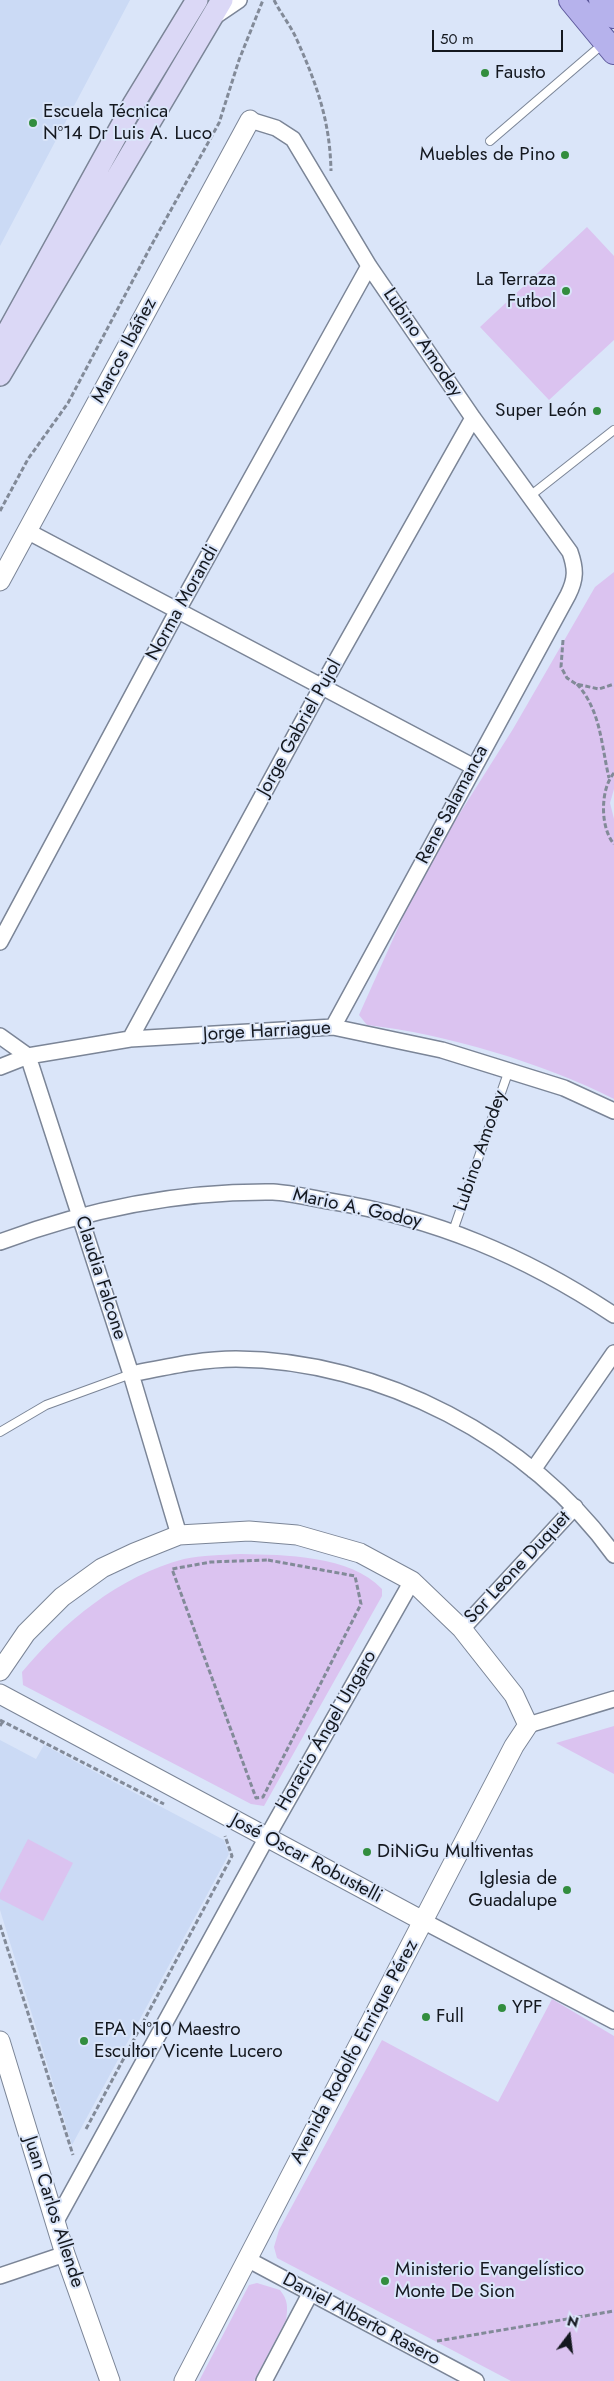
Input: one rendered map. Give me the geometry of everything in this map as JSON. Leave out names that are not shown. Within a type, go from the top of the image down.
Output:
[{"type":"main road","points":[[0,346],[134,105],[197,0]]},
{"type":"main road","points":[[0,375],[222,0]]},
{"type":"main road","points":[[571,0],[610,47]]},
{"type":"main road","points":[[601,0],[614,16]]},
{"type":"street","points":[[211,19],[240,0]]},
{"type":"street","name":"Lubino Amodey","points":[[250,120],[276,128],[293,139],[369,266],[472,418],[570,552],[576,568],[574,584]]},
{"type":"street","name":"Marcos Ibáñez","points":[[0,581],[250,120]]},
{"type":"street","name":"Norma Morandi","points":[[0,942],[178,610],[369,266]]},
{"type":"street","name":"Jorge Gabriel Pujol","points":[[130,1039],[322,686],[472,418]]},
{"type":"street","points":[[28,531],[474,767]]},
{"type":"street","name":"Rene Salamanca","points":[[333,1027],[574,584]]},
{"type":"street","name":"Jorge Harriague","points":[[0,1067],[28,1056],[130,1039],[333,1027],[442,1050],[510,1070],[564,1088],[614,1111]]},
{"type":"street","points":[[0,1036],[28,1056]]},
{"type":"street","name":"Claudia Falcone","points":[[28,1056],[132,1374],[179,1535]]},
{"type":"street","name":"Mario A. Godoy","points":[[0,1242],[80,1216],[177,1196],[275,1192],[360,1206],[453,1231],[550,1276],[614,1315]]},
{"type":"street","points":[[533,1470],[614,1354]]},
{"type":"street","points":[[132,1374],[196,1361],[275,1361],[338,1372],[413,1397],[475,1428],[533,1470],[576,1507],[614,1555]]},
{"type":"street","name":"Sor Leone Duquet","points":[[462,1629],[576,1507]]},
{"type":"street","points":[[0,1671],[26,1633],[62,1597],[102,1568],[179,1535],[249,1531],[297,1535],[360,1553],[412,1581],[462,1629],[514,1695],[528,1725],[614,1699]]},
{"type":"street","name":"Horacio Ángel Ungaro","points":[[55,2223],[266,1838],[412,1581]]},
{"type":"street","name":"José Oscar Robustelli","points":[[0,1694],[266,1838],[614,2021]]},
{"type":"street","name":"Avenida Rodolfo Enrique Pérez","points":[[184,2381],[514,1746],[528,1725]]},
{"type":"street","name":"Juan Carlos Allende","points":[[0,2041],[65,2254],[110,2381]]},
{"type":"street","points":[[0,2276],[65,2254]]},
{"type":"street","name":"Daniel Alberto Rasero","points":[[247,2260],[409,2346],[459,2377],[476,2381]]},
{"type":"street","points":[[264,2381],[310,2294]]},
{"type":"lane","points":[[490,141],[610,47]]},
{"type":"lane","points":[[530,496],[614,430]]},
{"type":"lane","name":"Lubino Amodey","points":[[453,1231],[510,1070]]},
{"type":"lane","points":[[0,1432],[46,1406],[132,1374]]},
{"type":"path","points":[[0,511],[28,459],[68,404],[151,246],[219,123],[239,60],[263,0]]},
{"type":"path","points":[[274,0],[283,19],[297,38],[322,102],[330,142],[331,202]]},
{"type":"path","points":[[564,630],[561,667],[567,678],[576,684],[588,697],[596,713],[609,778],[602,812],[607,836],[614,844]]},
{"type":"path","points":[[576,684],[599,689],[614,684]]},
{"type":"path","points":[[609,778],[614,773]]},
{"type":"path","points":[[268,1560],[355,1576],[361,1604],[263,1797],[256,1798],[172,1569],[211,1562],[268,1560]]},
{"type":"path","points":[[0,1726],[1,1720],[166,1805]]},
{"type":"path","points":[[86,2130],[232,1856],[226,1836],[217,1832]]},
{"type":"path","points":[[0,1925],[72,2156],[76,2147]]},
{"type":"path","points":[[409,2346],[614,2311]]},
{"type":"shaded area","name":"Escuela Técnica Nº14 Dr Luis A. Luco","points":[[0,0],[130,0],[0,246]]},
{"type":"shaded area","name":"La Terraza Futbol","points":[[587,227],[614,256],[614,340],[549,400],[480,327]]},
{"type":"shaded area","points":[[614,572],[614,789],[610,803],[614,819],[614,1099],[525,1062],[429,1035],[367,1025],[359,1015],[424,870],[513,729],[595,587]]},
{"type":"shaded area","points":[[241,1554],[277,1555],[335,1563],[353,1569],[369,1578],[382,1589],[382,1596],[264,1806],[251,1804],[23,1685],[22,1672],[38,1653],[94,1603],[115,1589],[160,1567],[184,1559]]},
{"type":"shaded area","points":[[614,1726],[614,1774],[556,1743]]},
{"type":"shaded area","name":"EPA Nº10 Maestro Escultor Vicente Lucero","points":[[0,1740],[36,1759],[44,1745],[224,1840],[229,1854],[72,2145],[0,1910]]},
{"type":"shaded area","points":[[28,1839],[73,1863],[43,1921],[0,1899],[0,1893]]},
{"type":"shaded area","points":[[552,1999],[614,2036],[614,2381],[511,2381],[277,2258],[274,2247],[279,2230],[382,2040],[498,2102]]},
{"type":"shaded area","points":[[257,2283],[280,2290],[286,2300],[287,2311],[286,2320],[254,2381],[199,2381],[249,2285]]},
{"type":"place","name":"Fausto","points":[[485,73]]},
{"type":"place","name":"Escuela Técnica Nº14 Dr Luis A. Luco","points":[[33,123]]},
{"type":"place","name":"Muebles de Pino","points":[[565,155]]},
{"type":"place","name":"La Terraza Futbol","points":[[566,291]]},
{"type":"place","name":"Super León","points":[[597,411]]},
{"type":"place","name":"DiNiGu Multiventas","points":[[367,1852]]},
{"type":"place","name":"Iglesia de Guadalupe","points":[[567,1890]]},
{"type":"place","name":"YPF","points":[[502,2008]]},
{"type":"place","name":"Full","points":[[426,2017]]},
{"type":"place","name":"EPA Nº10 Maestro Escultor Vicente Lucero","points":[[84,2041]]},
{"type":"place","name":"Ministerio Evangelístico Monte De Sion","points":[[385,2281]]}]
